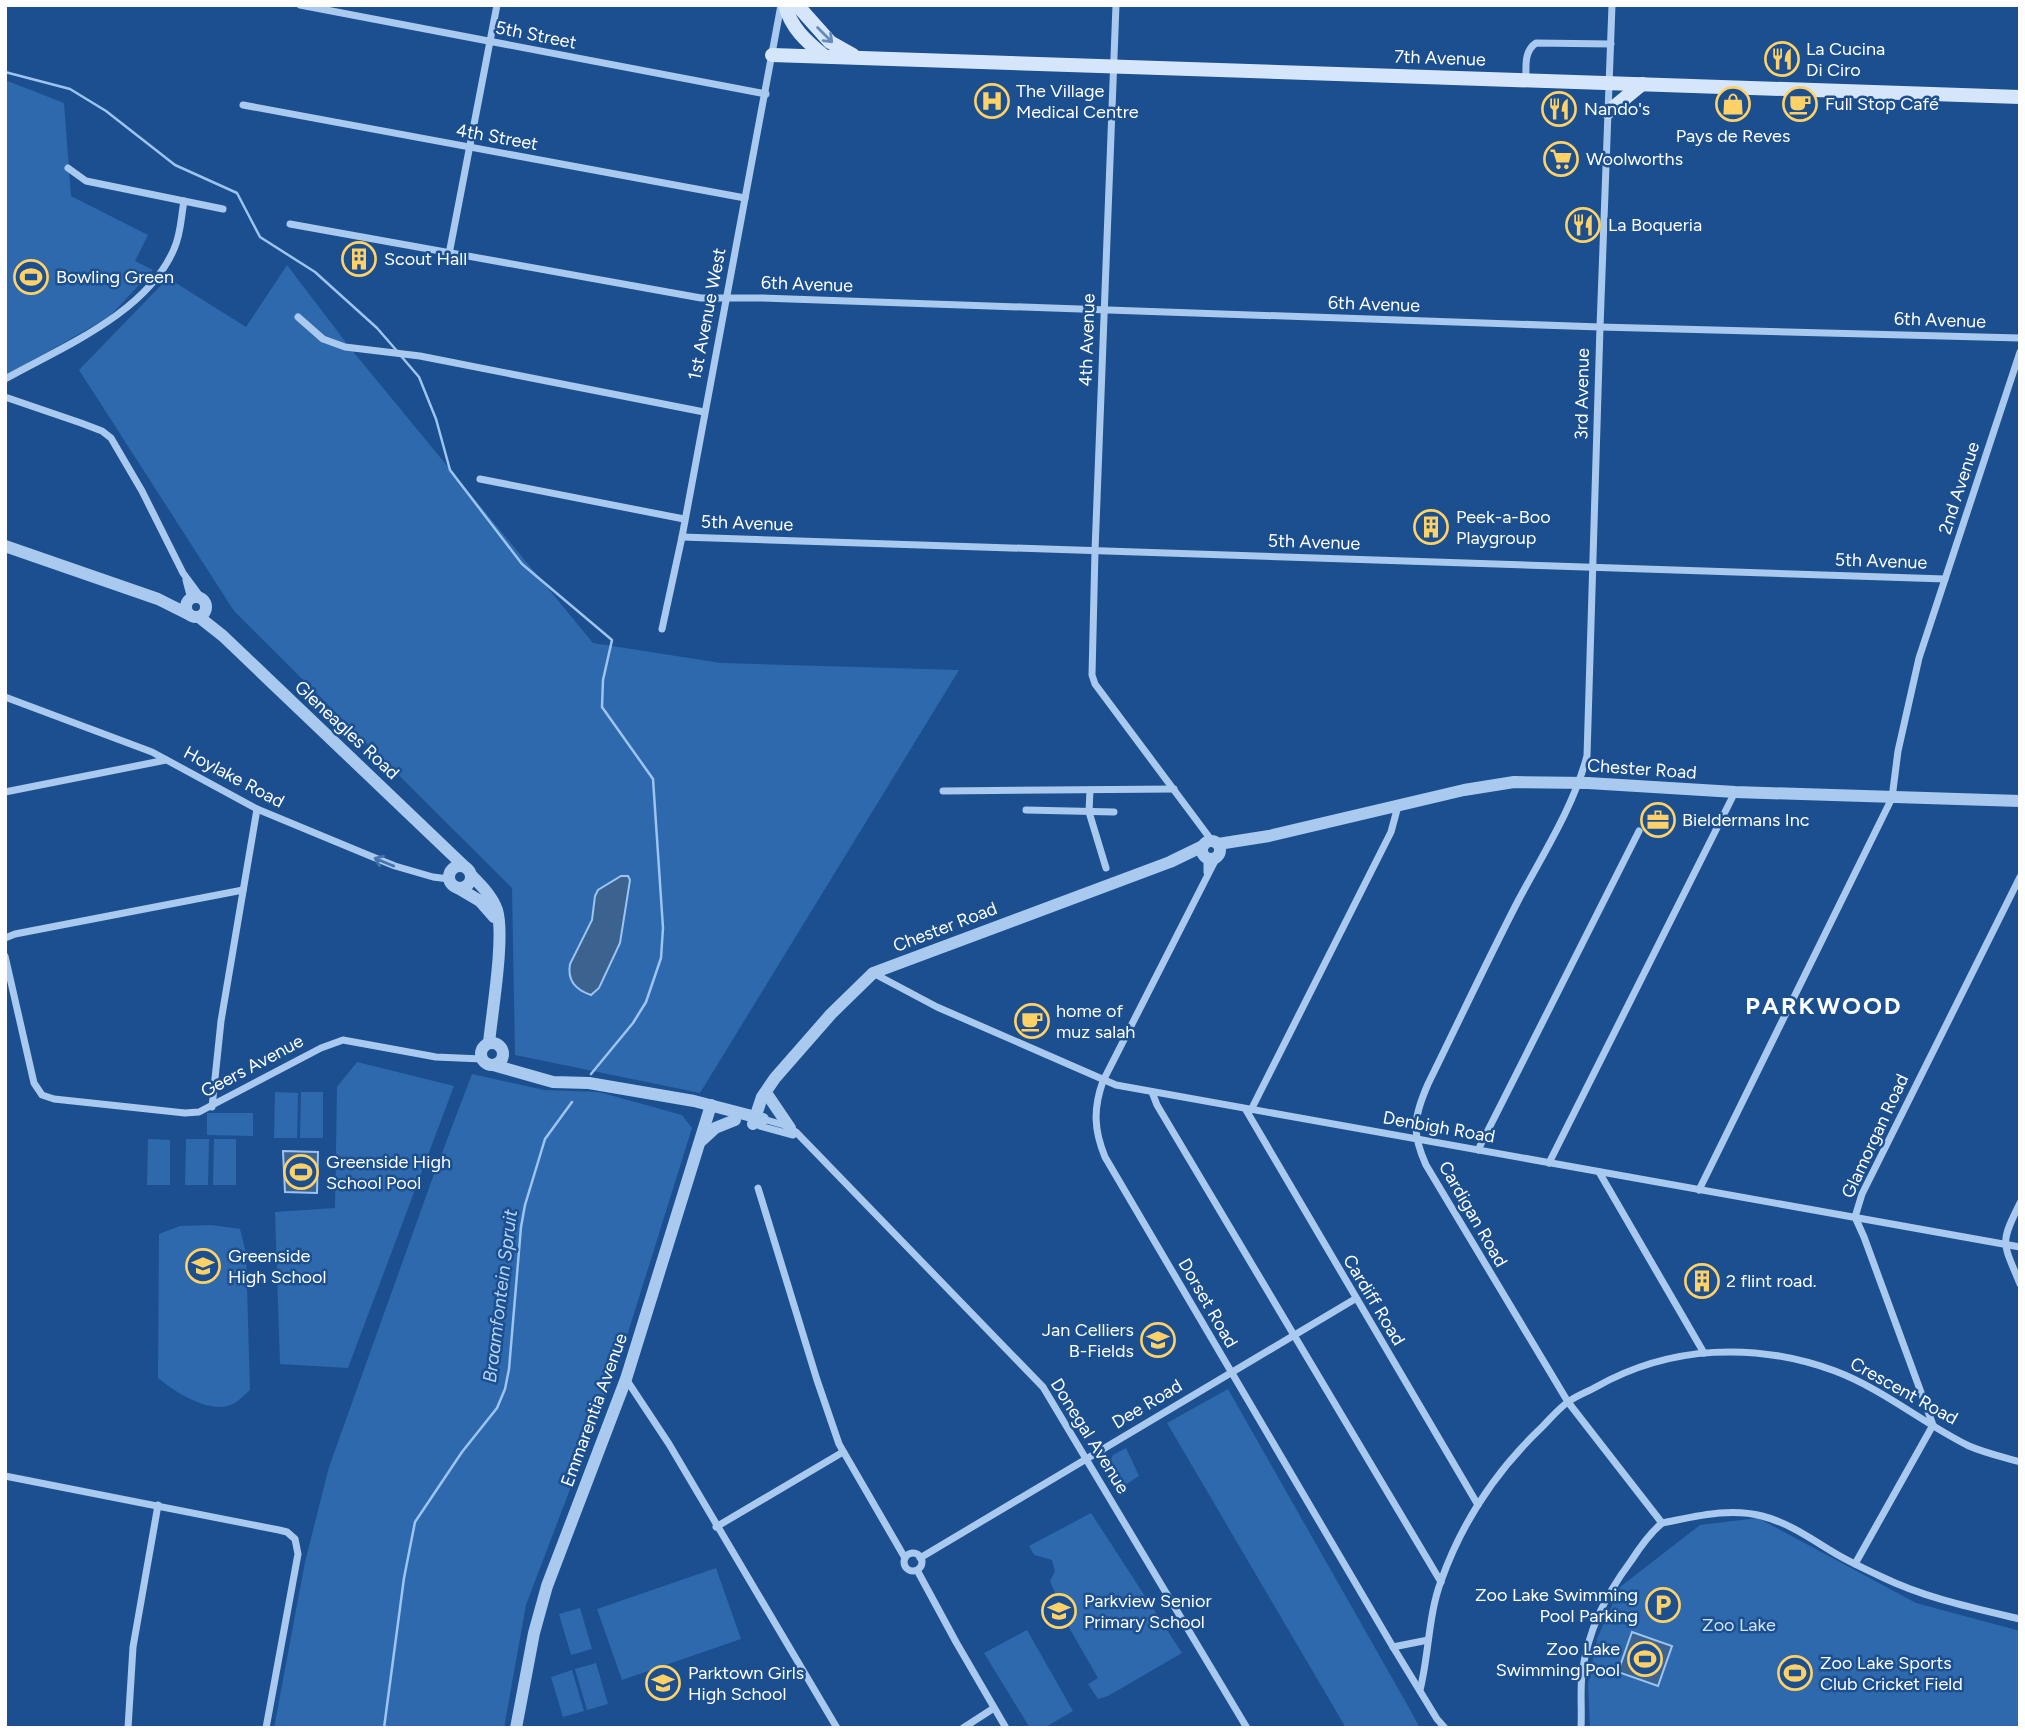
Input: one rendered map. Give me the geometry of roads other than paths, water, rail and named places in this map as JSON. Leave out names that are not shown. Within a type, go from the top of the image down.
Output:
[{"type":"main road","points":[[783,5],[799,34],[824,56]]},
{"type":"main road","name":"7th Avenue","points":[[797,5],[830,42],[859,57]]},
{"type":"main road","name":"7th Avenue","points":[[772,55],[2020,97]]},
{"type":"main road","points":[[1608,112],[1642,84]]},
{"type":"street","name":"5th Street","points":[[300,5],[766,93]]},
{"type":"street","points":[[449,254],[497,5]]},
{"type":"street","name":"1st Avenue West","points":[[662,629],[783,5]]},
{"type":"street","name":"4th Avenue","points":[[1116,5],[1092,675],[1095,684],[1174,789]]},
{"type":"street","name":"3rd Avenue","points":[[1580,782],[1587,756],[1612,5]]},
{"type":"street","points":[[1526,80],[1527,54],[1530,47],[1536,43],[1611,44]]},
{"type":"street","name":"4th Street","points":[[243,105],[745,198]]},
{"type":"street","points":[[68,168],[86,181],[223,209]]},
{"type":"street","points":[[5,380],[111,320],[134,303],[173,252],[184,201]]},
{"type":"street","name":"6th Avenue","points":[[290,224],[701,298],[774,298],[1600,327],[2020,338]]},
{"type":"street","points":[[298,317],[323,340],[345,347],[421,356],[704,412]]},
{"type":"street","name":"2nd Avenue","points":[[1699,1190],[1892,798],[1898,751],[1919,657],[2020,352]]},
{"type":"street","points":[[5,397],[108,435],[115,443],[183,573],[196,607]]},
{"type":"street","points":[[480,480],[684,519]]},
{"type":"street","name":"5th Avenue","points":[[681,537],[1945,579]]},
{"type":"street","points":[[5,546],[158,599],[196,607]]},
{"type":"street","name":"Gleneagles Road","points":[[196,607],[447,850],[494,904],[498,924],[498,950],[489,1043]]},
{"type":"street","name":"Hoylake Road","points":[[5,697],[138,746],[257,809],[394,866],[453,880]]},
{"type":"street","points":[[5,792],[167,760]]},
{"type":"street","name":"Chester Road","points":[[758,1121],[772,1083],[831,1014],[873,973],[1211,849],[1494,784],[1580,782],[1735,792],[2020,800]]},
{"type":"street","name":"Cardigan Road","points":[[1580,782],[1428,1084],[1416,1113],[1416,1137],[1426,1165],[1568,1402],[1662,1523]]},
{"type":"street","points":[[943,791],[1174,789],[1199,824],[1211,849]]},
{"type":"street","points":[[1090,790],[1090,812],[1106,868]]},
{"type":"street","points":[[1549,1163],[1735,792]]},
{"type":"street","points":[[1248,1110],[1391,832],[1398,806]]},
{"type":"street","points":[[212,1107],[221,1021],[257,809]]},
{"type":"street","points":[[1026,810],[1114,812]]},
{"type":"street","points":[[1478,1150],[1639,831]]},
{"type":"street","name":"Dorset Road","points":[[1211,849],[1207,877],[1103,1081],[1097,1098],[1095,1117],[1098,1141],[1393,1647],[1445,1728]]},
{"type":"street","points":[[447,850],[453,880],[487,907],[498,924]]},
{"type":"street","points":[[458,866],[468,871],[469,885],[453,880],[458,866]]},
{"type":"street","name":"Glamorgan Road","points":[[1933,1425],[1855,1217],[1862,1194],[2020,877]]},
{"type":"street","points":[[5,938],[243,890]]},
{"type":"street","name":"Geers Avenue","points":[[5,957],[37,1090],[54,1099],[186,1113],[199,1112],[321,1048],[342,1040],[488,1062]]},
{"type":"street","name":"Denbigh Road","points":[[873,973],[937,1007],[1103,1081],[1248,1110],[1416,1137],[2020,1247]]},
{"type":"street","points":[[516,1071],[496,1044],[489,1043],[481,1050],[488,1062],[516,1071],[553,1082],[589,1083],[649,1094],[710,1109],[735,1120],[758,1121]]},
{"type":"street","points":[[488,1062],[500,1061],[503,1052]]},
{"type":"street","points":[[1152,1092],[1157,1105],[1293,1336],[1441,1582]]},
{"type":"street","points":[[710,1109],[726,1109],[764,1099],[795,1132]]},
{"type":"street","name":"Emmarentia Avenue","points":[[516,1728],[534,1633],[547,1586],[626,1379],[710,1109]]},
{"type":"street","points":[[726,1109],[795,1132]]},
{"type":"street","name":"Cardiff Road","points":[[1248,1110],[1355,1299],[1478,1505]]},
{"type":"street","points":[[699,1143],[715,1128],[735,1120]]},
{"type":"street","name":"Donegal Avenue","points":[[758,1121],[795,1132],[1043,1387],[1247,1728]]},
{"type":"street","points":[[1599,1172],[1704,1353]]},
{"type":"street","points":[[758,1188],[823,1399],[843,1452],[905,1558],[906,1569],[917,1570]]},
{"type":"street","points":[[2020,1203],[2007,1229],[2004,1244],[2020,1284]]},
{"type":"street","name":"Dee Road","points":[[920,1558],[1355,1299]]},
{"type":"street","name":"Crescent Road","points":[[1420,1690],[1441,1582],[1478,1505],[1495,1477],[1518,1450],[1568,1402],[1609,1379],[1647,1363],[1739,1350],[1772,1353],[1805,1361],[1861,1383],[1972,1447],[2020,1462]]},
{"type":"street","points":[[626,1379],[669,1444],[836,1728]]},
{"type":"street","points":[[1855,1564],[1933,1425]]},
{"type":"street","points":[[716,1527],[843,1452]]},
{"type":"street","points":[[5,1476],[158,1505],[279,1530],[291,1535],[295,1539],[298,1553],[266,1728]]},
{"type":"street","points":[[128,1728],[134,1647],[158,1505]]},
{"type":"street","points":[[1581,1728],[1582,1672],[1590,1634],[1599,1610],[1619,1576],[1662,1523],[1716,1514],[1745,1513],[1763,1516],[1802,1533],[1855,1564],[1922,1594],[2020,1619]]},
{"type":"street","points":[[905,1558],[911,1554],[920,1558],[921,1564],[917,1570]]},
{"type":"street","points":[[917,1570],[1006,1728]]},
{"type":"street","points":[[1393,1647],[1428,1640]]},
{"type":"street","points":[[963,1728],[994,1708]]},
{"type":"waterway","name":"Braamfontein Spruit","points":[[5,72],[70,89],[106,111],[175,165],[237,193],[260,237],[315,272],[377,328],[397,351]]},
{"type":"waterway","name":"Braamfontein Spruit","points":[[401,356],[419,377],[436,419],[450,470],[522,564],[612,640],[603,680],[602,707],[653,779],[663,928],[661,958],[646,1002],[633,1023],[591,1074]]},
{"type":"waterway","name":"Braamfontein Spruit","points":[[384,1728],[404,1578],[415,1522],[462,1452],[497,1408],[505,1389],[525,1205],[545,1139],[572,1102]]},
{"type":"place","name":"La Cucina Di Ciro","points":[[1782,59]]},
{"type":"place","name":"The Village Medical Centre","points":[[992,101]]},
{"type":"place","name":"Pays de Reves","points":[[1733,104]]},
{"type":"place","name":"Full Stop Café","points":[[1800,104]]},
{"type":"place","name":"Nando's","points":[[1559,109]]},
{"type":"place","name":"Woolworths","points":[[1561,159]]},
{"type":"place","name":"La Boqueria","points":[[1583,225]]},
{"type":"place","name":"Scout Hall","points":[[359,259]]},
{"type":"place","name":"Bowling Green","points":[[31,277]]},
{"type":"place","name":"Peek-a-Boo Playgroup","points":[[1431,527]]},
{"type":"place","name":"Bieldermans Inc","points":[[1658,820]]},
{"type":"place","name":"home of muz salah","points":[[1032,1021]]},
{"type":"place","name":"Greenside High School Pool","points":[[301,1172]]},
{"type":"place","name":"Greenside High School","points":[[203,1266]]},
{"type":"place","name":"2 flint road.","points":[[1702,1281]]},
{"type":"place","name":"Jan Celliers B-Fields","points":[[1158,1340]]},
{"type":"place","name":"Zoo Lake Swimming Pool Parking","points":[[1663,1605]]},
{"type":"place","name":"Parkview Senior Primary School","points":[[1059,1611]]},
{"type":"place","name":"Zoo Lake Swimming Pool","points":[[1645,1659]]},
{"type":"place","name":"Zoo Lake Sports Club Cricket Field","points":[[1795,1673]]},
{"type":"place","name":"Parktown Girls High School","points":[[663,1683]]},
{"type":"district","name":"PARKWOOD","points":[[1824,1005]]},
{"type":"park label","name":"Zoo Lake","points":[[1739,1625]]}]
